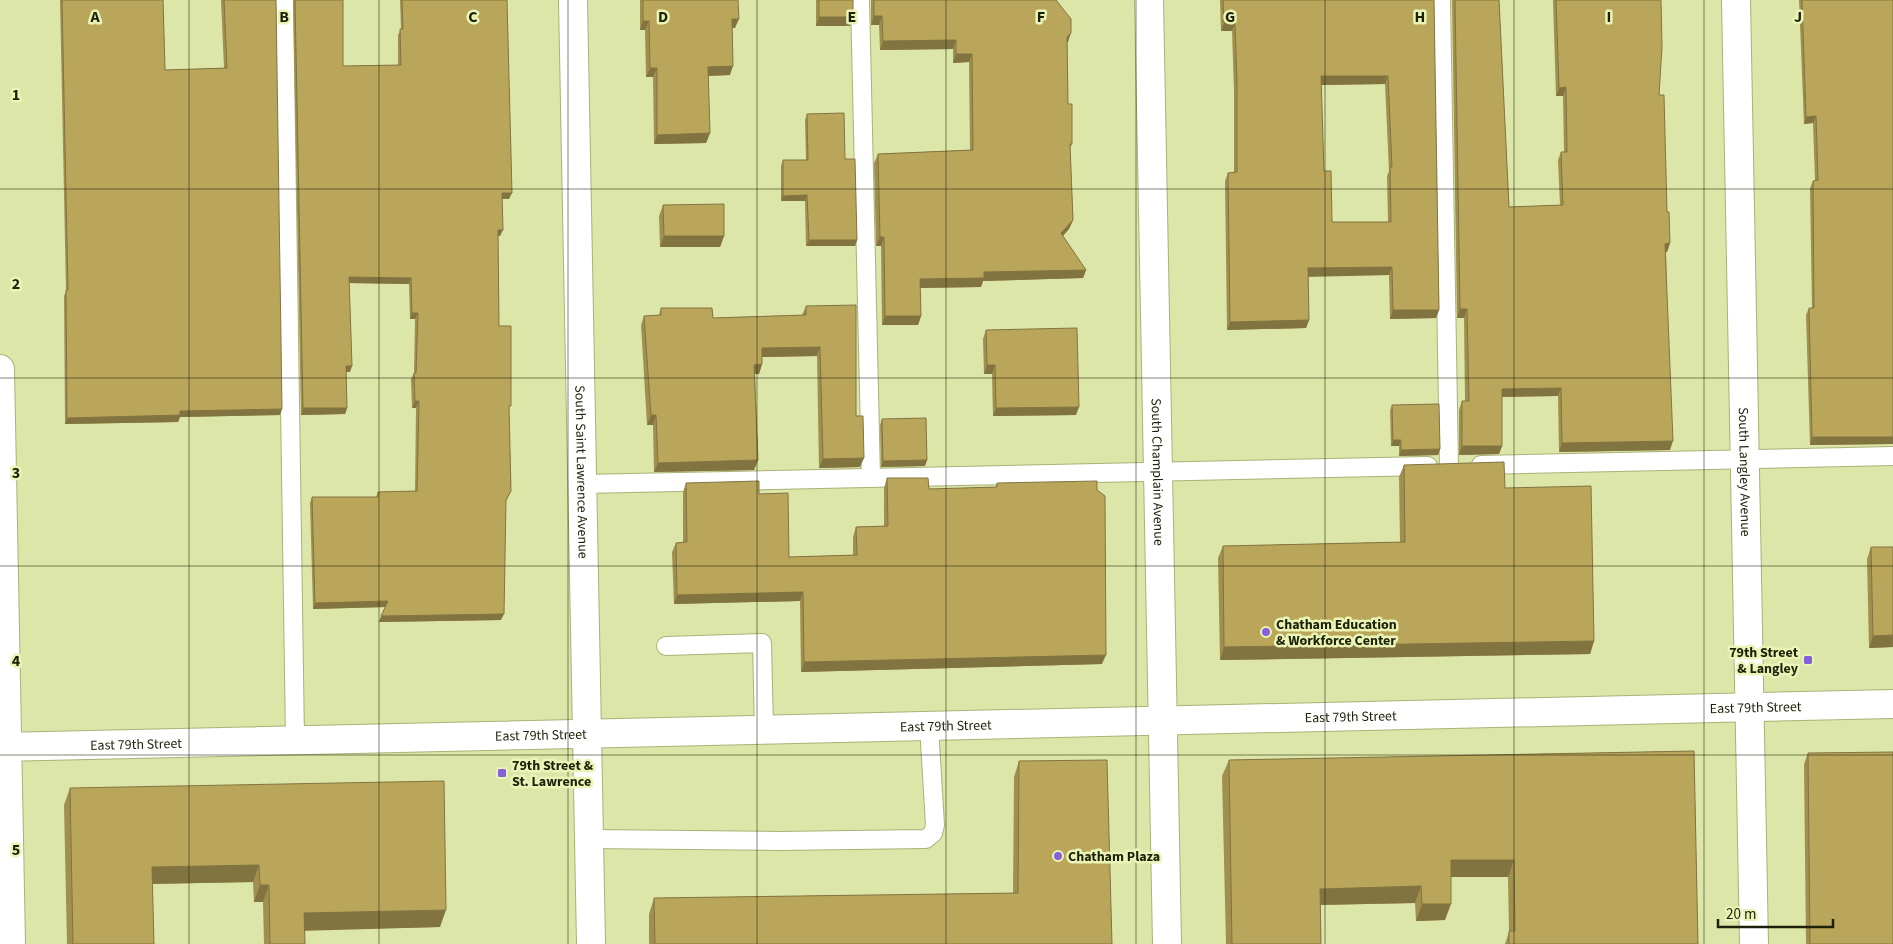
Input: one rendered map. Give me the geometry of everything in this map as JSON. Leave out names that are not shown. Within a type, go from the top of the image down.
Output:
[{"type":"street","name":"South Saint Lawrence Avenue","points":[[573,0],[591,944]]},
{"type":"street","name":"South Champlain Avenue","points":[[1149,0],[1167,944]]},
{"type":"street","name":"South Langley Avenue","points":[[1736,0],[1754,944]]},
{"type":"street","points":[[0,369],[4,747],[11,944]]},
{"type":"street","name":"East 79th Street","points":[[4,747],[1893,704]]},
{"type":"lane","points":[[284,0],[295,740]]},
{"type":"lane","points":[[860,0],[872,478]]},
{"type":"lane","points":[[1441,0],[1449,466]]},
{"type":"lane","points":[[582,484],[1893,456]]},
{"type":"lane","points":[[666,646],[762,642],[764,730]]},
{"type":"lane","points":[[589,839],[788,841],[926,839],[933,833],[935,824],[929,726]]},
{"type":"building","points":[[62,0],[163,0],[165,70],[227,68],[224,0],[276,0],[282,409],[180,411],[180,415],[67,418],[66,290],[68,290]]},
{"type":"building","points":[[295,0],[343,0],[343,66],[401,65],[400,29],[403,29],[402,0],[507,0],[512,193],[502,193],[503,230],[498,230],[499,326],[511,326],[511,406],[509,406],[511,491],[506,500],[504,614],[381,616],[388,601],[315,603],[312,497],[378,497],[378,492],[417,491],[419,401],[415,401],[414,373],[416,373],[418,313],[412,313],[411,278],[349,277],[352,366],[346,366],[347,408],[303,408]]},
{"type":"building","points":[[643,0],[738,0],[739,19],[732,19],[733,66],[708,67],[710,133],[657,135],[657,68],[650,68],[649,21],[643,21]]},
{"type":"building","points":[[819,0],[853,0],[853,17],[819,17]]},
{"type":"building","points":[[874,0],[1056,0],[1071,19],[1071,33],[1067,37],[1068,104],[1072,104],[1072,144],[1070,144],[1073,220],[1061,233],[1086,270],[984,272],[984,278],[920,279],[921,316],[885,316],[884,237],[880,237],[878,154],[973,150],[972,54],[956,54],[956,40],[883,41],[882,16],[874,16]]},
{"type":"building","points":[[1223,0],[1434,0],[1439,310],[1393,310],[1392,267],[1308,268],[1309,320],[1230,322],[1228,173],[1237,172],[1237,83],[1235,23],[1224,23]],"holes":[[[1321,76],[1388,76],[1392,167],[1390,167],[1391,222],[1332,222],[1331,171],[1324,171]]]},
{"type":"building","points":[[1455,0],[1499,0],[1509,207],[1563,205],[1561,152],[1567,152],[1566,87],[1559,88],[1556,0],[1661,0],[1662,47],[1659,95],[1664,95],[1667,212],[1669,212],[1670,243],[1665,244],[1673,441],[1562,443],[1561,388],[1502,389],[1502,446],[1462,446],[1462,401],[1469,401],[1467,309],[1460,309]]},
{"type":"building","points":[[1802,0],[1893,0],[1893,437],[1812,437],[1809,308],[1814,308],[1813,181],[1818,180],[1816,116],[1806,117]]},
{"type":"building","points":[[844,113],[845,159],[855,159],[857,240],[809,240],[807,195],[783,196],[783,160],[808,160],[807,114]]},
{"type":"building","points":[[724,204],[724,236],[664,236],[663,205]]},
{"type":"building","points":[[856,305],[856,416],[863,416],[864,458],[823,459],[820,347],[762,348],[762,364],[754,365],[758,460],[658,463],[656,415],[651,415],[644,316],[661,315],[661,308],[712,308],[713,318],[806,315],[806,306]]},
{"type":"building","points":[[1077,328],[1079,407],[996,408],[995,365],[987,365],[986,330]]},
{"type":"building","points":[[1439,404],[1440,449],[1401,450],[1401,440],[1393,440],[1392,405]]},
{"type":"building","points":[[926,418],[927,460],[883,461],[882,419]]},
{"type":"building","points":[[1504,462],[1505,488],[1591,486],[1594,641],[1224,647],[1223,546],[1405,542],[1404,465]]},
{"type":"building","points":[[887,478],[928,478],[929,489],[997,487],[997,483],[1097,481],[1097,490],[1105,496],[1106,655],[804,662],[803,592],[677,595],[676,543],[687,542],[686,483],[759,481],[759,494],[788,493],[789,557],[857,555],[856,527],[888,526]]},
{"type":"building","points":[[1871,547],[1893,547],[1893,635],[1873,636]]},
{"type":"building","points":[[1694,751],[1698,944],[1509,944],[1509,931],[1515,931],[1514,860],[1451,860],[1451,904],[1422,904],[1421,886],[1320,889],[1321,944],[1232,944],[1229,760]]},
{"type":"building","points":[[1893,752],[1893,944],[1810,944],[1808,753]]},
{"type":"building","name":"Chatham Plaza","points":[[1107,760],[1112,944],[655,944],[654,898],[1018,893],[1019,761]]},
{"type":"building","points":[[444,781],[446,910],[304,913],[305,944],[270,944],[269,885],[260,885],[259,865],[152,867],[154,944],[73,944],[70,788]]},
{"type":"place","name":"Chatham Education & Workforce Center","points":[[1266,632]]},
{"type":"place","name":"79th Street & Langley","points":[[1808,660]]},
{"type":"place","name":"79th Street & St. Lawrence","points":[[502,773]]},
{"type":"place","name":"Chatham Plaza","points":[[1058,856]]}]
